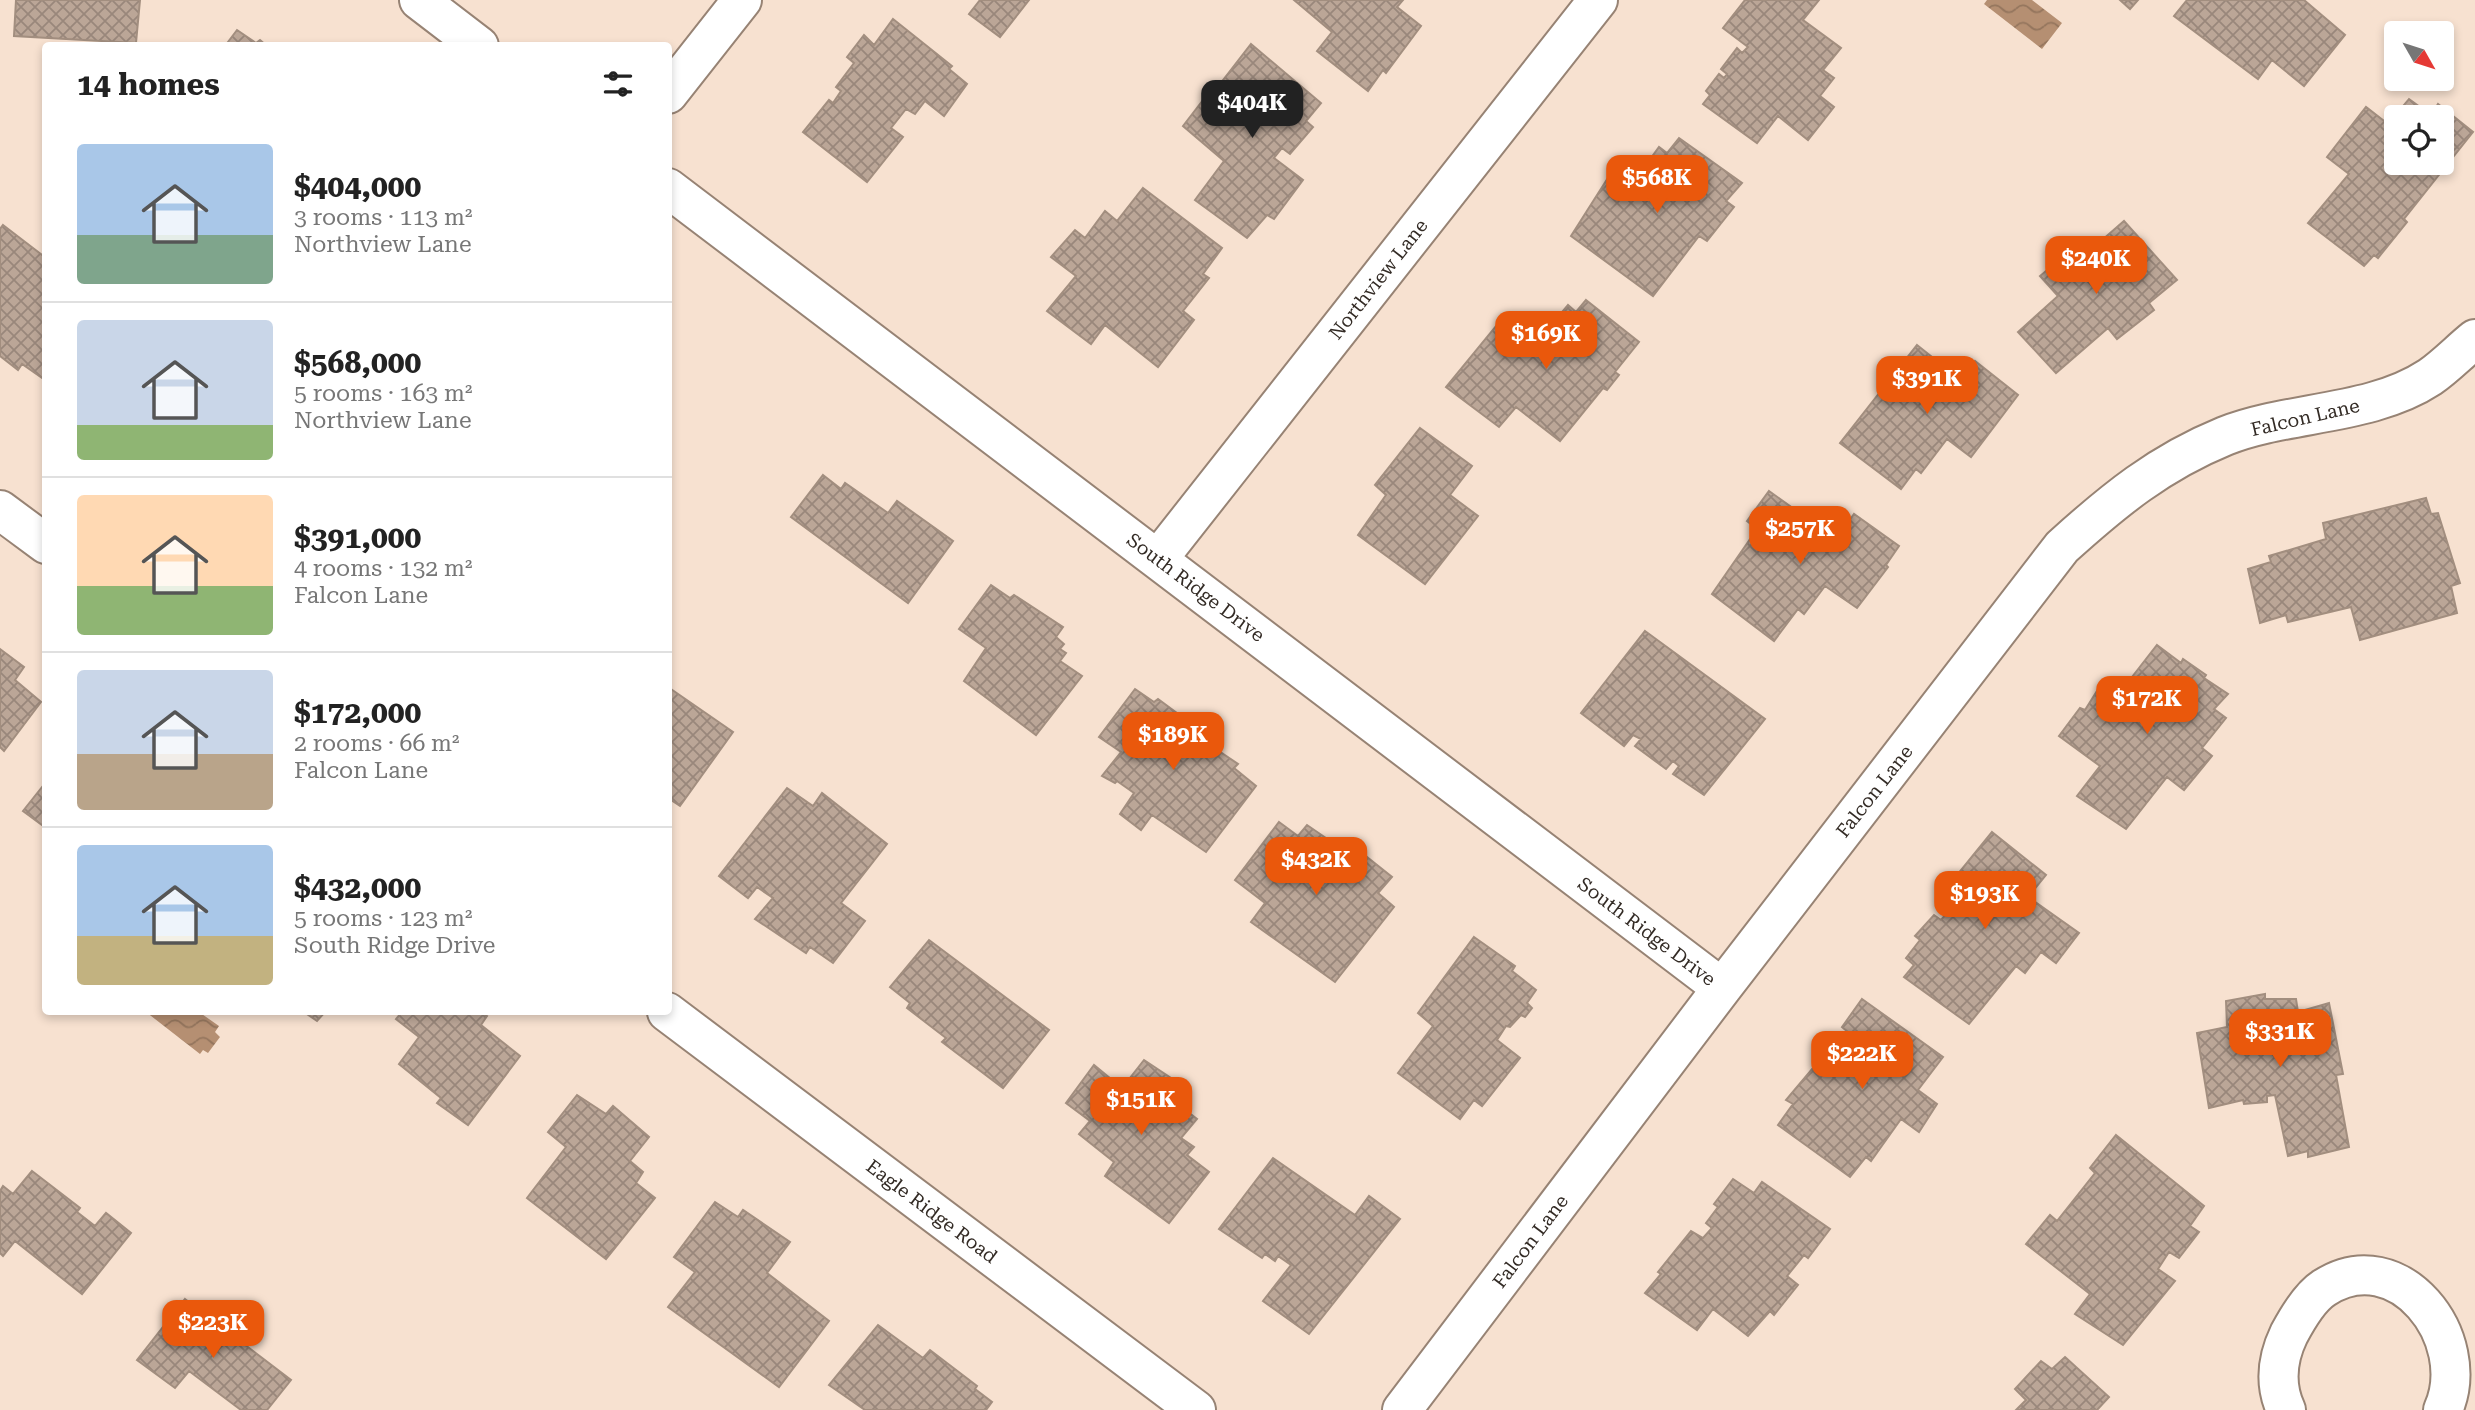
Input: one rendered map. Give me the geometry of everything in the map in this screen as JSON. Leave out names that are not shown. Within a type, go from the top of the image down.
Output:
[{"type":"street","points":[[419,0],[474,42]]},
{"type":"street","points":[[672,89],[742,0]]},
{"type":"street","name":"Northview Lane","points":[[1158,559],[1598,0]]},
{"type":"street","name":"South Ridge Drive","points":[[672,191],[1722,988]]},
{"type":"street","name":"Falcon Lane","points":[[1402,1410],[1722,988],[2062,547],[2118,496],[2173,461],[2227,435],[2375,401],[2429,378],[2475,339]]},
{"type":"street","points":[[0,509],[42,541]]},
{"type":"street","name":"Eagle Ridge Road","points":[[671,1015],[1196,1410]]},
{"type":"street","points":[[2286,1410],[2278,1393],[2280,1353],[2298,1318],[2324,1288],[2356,1277],[2390,1278],[2423,1295],[2447,1324],[2459,1359],[2454,1395],[2443,1410]]},
{"type":"water","points":[[1987,0],[2032,0],[2062,23],[2042,49],[1984,4]]},
{"type":"water","points":[[150,1015],[203,1015],[219,1026],[215,1032],[220,1037],[208,1053],[203,1050],[200,1054]]},
{"type":"building","points":[[16,0],[140,0],[136,42],[14,36]]},
{"type":"building","points":[[980,0],[1029,0],[1000,37],[969,14]]},
{"type":"building","points":[[1294,0],[1403,0],[1397,7],[1421,26],[1386,73],[1383,70],[1368,91],[1317,51],[1332,32]]},
{"type":"building","points":[[1745,0],[1819,0],[1803,20],[1841,48],[1823,70],[1834,78],[1820,96],[1834,107],[1808,140],[1778,116],[1757,143],[1703,104],[1710,95],[1706,91],[1719,74],[1724,78],[1727,74],[1721,69],[1737,48],[1742,53],[1748,47],[1723,28]]},
{"type":"building","points":[[2120,0],[2138,0],[2130,9]]},
{"type":"building","points":[[2187,0],[2304,0],[2345,35],[2304,86],[2272,60],[2258,79],[2174,16]]},
{"type":"building","points":[[893,19],[952,66],[949,69],[967,84],[944,116],[925,101],[915,114],[906,109],[891,128],[903,137],[867,182],[803,132],[829,100],[833,103],[841,91],[836,87],[854,63],[847,57],[864,35],[874,45]]},
{"type":"building","points":[[237,30],[255,42],[228,42]]},
{"type":"building","points":[[1251,44],[1321,103],[1306,121],[1313,127],[1290,154],[1282,148],[1274,158],[1303,180],[1274,219],[1267,215],[1247,238],[1195,200],[1224,161],[1183,126],[1203,100],[1206,102]]},
{"type":"building","points":[[2409,99],[2417,105],[2404,105]]},
{"type":"building","points":[[2366,107],[2384,121],[2384,175],[2439,175],[2404,219],[2407,222],[2378,258],[2374,255],[2364,266],[2308,223],[2349,174],[2327,157]]},
{"type":"building","points":[[2454,117],[2473,132],[2454,156]]},
{"type":"building","points":[[1679,138],[1742,183],[1726,201],[1734,207],[1707,241],[1699,236],[1653,296],[1571,236],[1613,170],[1639,189],[1647,178],[1641,172],[1659,147],[1667,153]]},
{"type":"building","points":[[1143,188],[1222,248],[1203,274],[1209,278],[1183,311],[1194,320],[1158,367],[1105,325],[1091,344],[1047,311],[1076,276],[1051,257],[1075,230],[1085,238],[1105,211],[1117,221]]},
{"type":"building","points":[[2124,221],[2177,280],[2149,303],[2154,310],[2117,339],[2108,328],[2056,373],[2018,332],[2058,296],[2040,276],[2077,245],[2085,255]]},
{"type":"building","points":[[3,225],[42,255],[42,378],[22,364],[18,370],[0,356],[0,229]]},
{"type":"building","points":[[1586,300],[1639,342],[1615,372],[1619,375],[1607,390],[1603,388],[1560,441],[1516,407],[1499,427],[1446,387],[1496,326],[1527,349],[1542,327],[1551,335],[1563,322],[1558,317],[1568,305],[1576,312]]},
{"type":"building","points":[[1917,345],[1961,380],[1975,361],[2018,395],[1971,457],[1947,439],[1921,473],[1916,469],[1901,489],[1840,443]]},
{"type":"building","points":[[1420,428],[1472,466],[1450,495],[1478,516],[1425,584],[1358,535],[1386,495],[1375,485]]},
{"type":"building","points":[[823,475],[841,489],[845,483],[888,513],[897,501],[953,541],[908,603],[791,517]]},
{"type":"building","points":[[1769,491],[1829,534],[1833,528],[1840,534],[1854,514],[1899,546],[1886,565],[1888,567],[1857,608],[1825,586],[1804,614],[1798,609],[1774,641],[1712,594],[1757,529],[1747,521]]},
{"type":"building","points":[[2426,498],[2431,514],[2438,513],[2460,583],[2451,586],[2457,613],[2360,640],[2351,607],[2288,622],[2286,615],[2260,623],[2248,569],[2271,562],[2269,556],[2326,539],[2323,523]]},
{"type":"building","points":[[991,585],[1010,598],[1014,595],[1063,627],[1056,637],[1064,644],[1060,649],[1066,653],[1060,661],[1082,676],[1036,735],[964,681],[986,648],[959,629]]},
{"type":"building","points":[[1645,631],[1765,719],[1704,795],[1673,774],[1679,766],[1673,761],[1666,769],[1635,746],[1641,739],[1633,735],[1624,746],[1581,713]]},
{"type":"building","points":[[2157,645],[2181,663],[2183,659],[2206,675],[2204,678],[2228,694],[2214,709],[2226,718],[2202,748],[2212,756],[2184,790],[2167,777],[2126,829],[2077,796],[2100,766],[2059,736],[2080,708],[2085,710],[2097,691],[2128,712],[2140,699],[2137,696],[2144,687],[2132,677]]},
{"type":"building","points":[[0,649],[24,667],[15,680],[41,702],[4,751],[0,747]]},
{"type":"building","points":[[1135,689],[1154,702],[1158,699],[1204,733],[1201,739],[1238,764],[1234,768],[1256,786],[1206,852],[1152,815],[1141,830],[1120,814],[1134,793],[1117,781],[1115,783],[1102,776],[1121,752],[1099,737]]},
{"type":"building","points":[[672,690],[733,732],[680,806],[672,801]]},
{"type":"building","points":[[42,787],[42,825],[23,811]]},
{"type":"building","points":[[787,788],[813,806],[822,793],[887,844],[841,903],[865,921],[833,963],[810,947],[806,953],[755,919],[773,898],[757,887],[748,898],[719,876]]},
{"type":"building","points":[[1279,822],[1298,836],[1307,825],[1342,849],[1348,842],[1392,877],[1378,893],[1394,907],[1335,982],[1251,922],[1265,903],[1235,880]]},
{"type":"building","points":[[1992,832],[2046,875],[2028,897],[2079,933],[2056,963],[2041,952],[2025,973],[2016,966],[1969,1024],[1904,977],[1914,965],[1906,958],[1920,940],[1915,936],[1934,915],[1941,920],[1948,912],[1936,901]]},
{"type":"building","points":[[1474,937],[1515,966],[1512,971],[1536,990],[1527,1003],[1532,1008],[1525,1017],[1521,1015],[1510,1027],[1506,1026],[1497,1040],[1520,1058],[1482,1106],[1474,1100],[1460,1119],[1398,1073],[1433,1026],[1418,1013]]},
{"type":"building","points":[[929,940],[1049,1030],[1003,1088],[942,1042],[946,1038],[907,1008],[910,1003],[890,987]]},
{"type":"building","points":[[2265,994],[2265,999],[2296,999],[2298,1012],[2329,1003],[2343,1074],[2336,1075],[2349,1147],[2308,1157],[2308,1151],[2288,1156],[2275,1095],[2267,1096],[2267,1102],[2244,1104],[2243,1100],[2209,1108],[2197,1033],[2227,1027],[2226,1001]]},
{"type":"building","points":[[1862,999],[1943,1057],[1918,1090],[1937,1104],[1919,1132],[1901,1119],[1871,1161],[1866,1157],[1850,1177],[1778,1125],[1793,1104],[1786,1100],[1823,1056],[1828,1059],[1848,1032],[1842,1027]]},
{"type":"building","points":[[308,1015],[322,1015],[317,1021]]},
{"type":"building","points":[[399,1015],[485,1015],[481,1025],[520,1056],[468,1125],[437,1103],[441,1098],[399,1064],[419,1037],[396,1019]]},
{"type":"building","points":[[1144,1060],[1174,1080],[1163,1093],[1197,1119],[1181,1138],[1194,1147],[1187,1155],[1209,1172],[1169,1223],[1105,1176],[1114,1162],[1079,1134],[1090,1121],[1066,1103],[1094,1065],[1122,1088]]},
{"type":"building","points":[[577,1095],[606,1114],[613,1106],[649,1137],[630,1161],[643,1172],[636,1183],[655,1198],[606,1259],[527,1198],[566,1147],[548,1132]]},
{"type":"building","points":[[2116,1135],[2204,1206],[2190,1226],[2199,1232],[2179,1258],[2169,1252],[2158,1269],[2175,1281],[2123,1345],[2075,1314],[2090,1294],[2026,1244],[2050,1215],[2057,1221],[2095,1173],[2090,1168]]},
{"type":"building","points":[[1273,1158],[1355,1215],[1369,1196],[1400,1219],[1309,1334],[1263,1301],[1291,1265],[1278,1256],[1275,1261],[1265,1254],[1262,1258],[1219,1229]]},
{"type":"building","points":[[32,1171],[80,1208],[77,1212],[95,1226],[106,1213],[131,1233],[82,1294],[15,1241],[3,1256],[0,1253],[0,1191],[3,1186],[13,1194]]},
{"type":"building","points":[[1733,1179],[1754,1193],[1762,1182],[1830,1229],[1808,1258],[1804,1255],[1787,1276],[1798,1285],[1774,1315],[1770,1311],[1748,1336],[1713,1309],[1697,1330],[1645,1293],[1691,1231],[1703,1238],[1712,1228],[1706,1223],[1718,1207],[1714,1204]]},
{"type":"building","points":[[715,1202],[738,1217],[743,1210],[790,1242],[767,1273],[829,1321],[779,1387],[668,1307],[695,1272],[674,1257]]},
{"type":"building","points":[[185,1299],[291,1380],[267,1410],[241,1410],[189,1371],[175,1388],[137,1360]]},
{"type":"building","points":[[878,1325],[923,1358],[930,1350],[977,1386],[975,1389],[992,1402],[986,1410],[865,1410],[829,1385]]},
{"type":"building","points":[[2065,1357],[2109,1397],[2097,1410],[2016,1410],[2026,1400],[2015,1389],[2041,1361],[2052,1369]]}]
